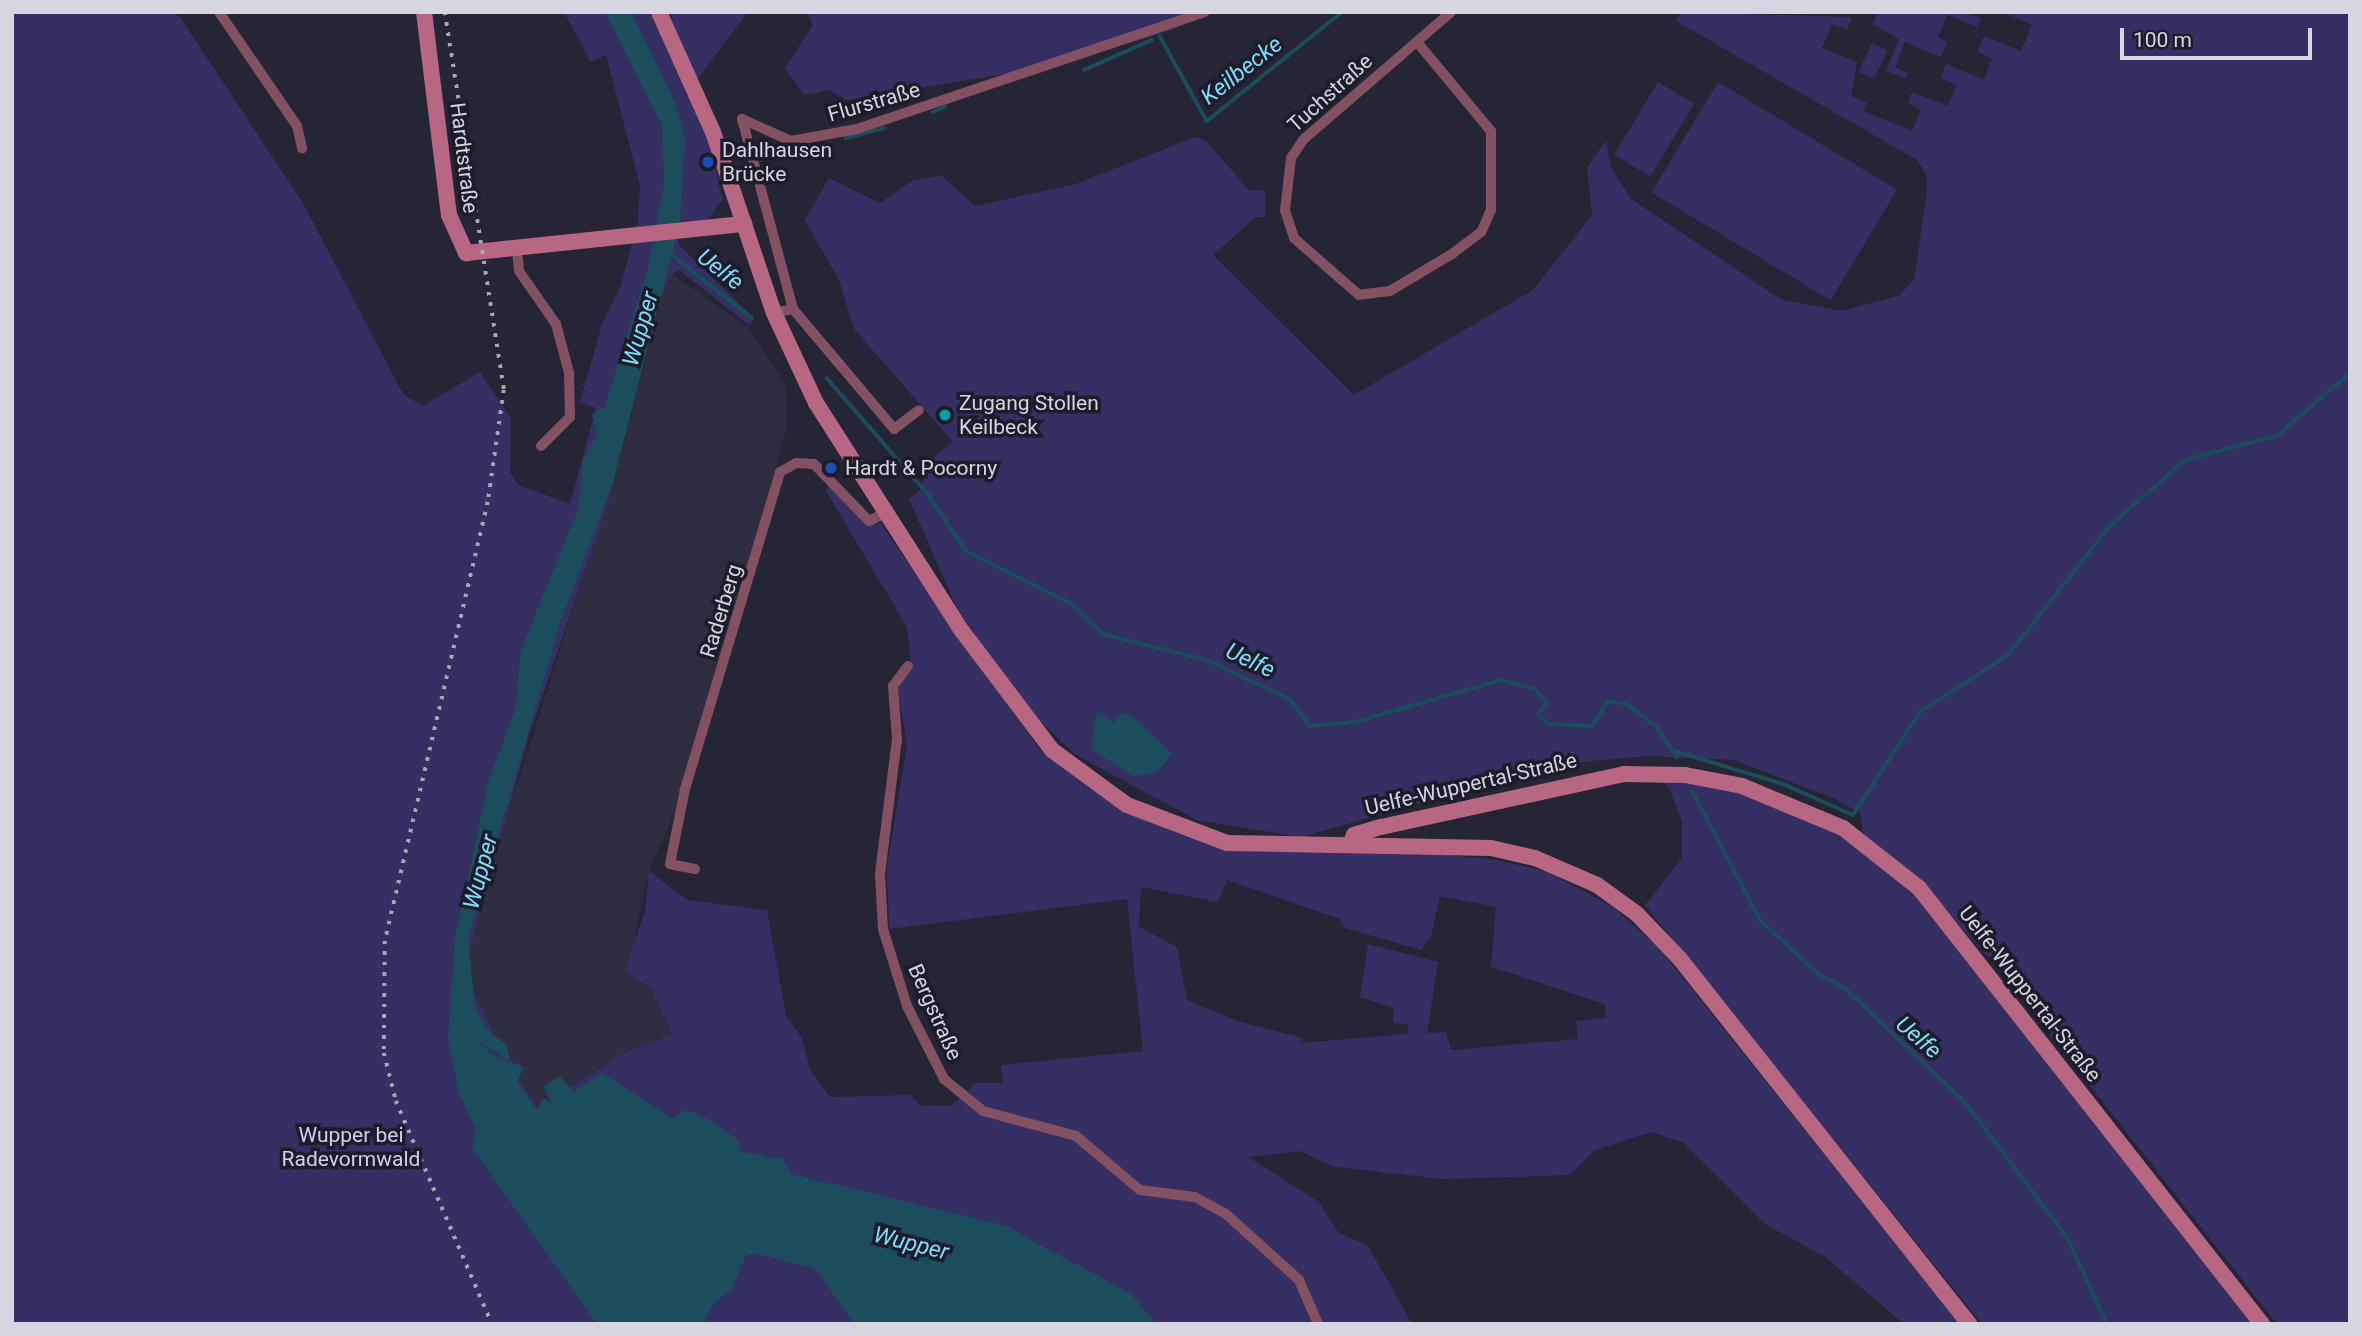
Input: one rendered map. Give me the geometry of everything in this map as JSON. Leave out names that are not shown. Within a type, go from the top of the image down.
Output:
[{"type":"main road","name":"Hardtstraße","points":[[424,12],[455,240],[469,254],[744,225]]},
{"type":"main road","name":"Uelfe-Wuppertal-Straße","points":[[659,12],[713,132],[774,313],[816,403],[883,514],[1033,730],[1097,787],[1154,820],[1227,843],[1350,845],[1354,835],[1381,827],[1624,774],[1685,775],[1742,786],[1843,828],[1919,888],[2262,1324]]},
{"type":"main road","points":[[1350,845],[1441,844],[1514,852],[1577,874],[1615,897],[1696,978],[1969,1324]]},
{"type":"street","points":[[219,12],[296,126],[302,148]]},
{"type":"street","name":"Flurstraße","points":[[919,410],[894,429],[793,309],[742,118],[783,140],[806,141],[911,116],[1040,63],[1205,12]]},
{"type":"street","name":"Tuchstraße","points":[[1417,42],[1491,131],[1491,210],[1481,232],[1452,254],[1390,291],[1359,295],[1294,238],[1285,210],[1287,168],[1304,139],[1451,12]]},
{"type":"street","points":[[517,251],[519,271],[556,324],[569,373],[570,417],[541,446]]},
{"type":"street","points":[[774,313],[793,309]]},
{"type":"street","name":"Raderberg","points":[[695,869],[670,864],[685,789],[780,472],[796,463],[814,464],[869,521],[883,514]]},
{"type":"street","name":"Bergstraße","points":[[908,667],[893,686],[897,739],[880,874],[882,921],[907,1006],[944,1079],[983,1111],[1076,1136],[1140,1189],[1195,1197],[1226,1214],[1291,1270],[1318,1324]]},
{"type":"shaded area","points":[[669,272],[748,327],[785,383],[788,424],[685,789],[649,871],[635,935],[650,987],[674,1035],[572,1092],[561,1076],[552,1103],[537,1110],[475,1006],[468,939],[613,483]]},
{"type":"green space","name":"Wupper bei Radevormwald","points":[[12,12],[173,12],[180,17],[303,203],[403,394],[423,406],[480,372],[511,418],[510,472],[518,485],[570,504],[596,408],[580,402],[602,324],[620,288],[638,221],[640,185],[606,55],[591,62],[564,12],[655,12],[712,148],[722,200],[705,223],[677,227],[679,245],[754,318],[750,326],[679,270],[669,276],[619,432],[611,494],[528,739],[464,972],[505,1057],[521,1064],[516,1075],[538,1108],[626,1052],[673,1035],[650,987],[625,971],[645,911],[649,871],[687,900],[767,910],[786,1016],[802,1038],[810,1070],[830,1097],[911,1095],[919,1105],[951,1106],[976,1083],[1003,1083],[1001,1065],[1143,1051],[1127,899],[889,929],[887,867],[907,746],[898,689],[911,664],[907,627],[826,491],[829,481],[866,522],[880,523],[1040,750],[1127,812],[1231,851],[1418,852],[1497,860],[1548,872],[1613,907],[1659,948],[1960,1324],[1904,1324],[1824,1256],[1765,1224],[1682,1142],[1651,1132],[1595,1150],[1570,1175],[1443,1179],[1336,1167],[1299,1151],[1248,1157],[1319,1202],[1338,1232],[1368,1246],[1412,1324],[12,1324]],"holes":[[[1227,880],[1340,919],[1345,928],[1421,950],[1431,937],[1440,896],[1496,907],[1491,967],[1605,1004],[1606,1018],[1576,1021],[1578,1039],[1451,1050],[1446,1032],[1427,1033],[1438,962],[1368,944],[1360,997],[1394,1008],[1393,1023],[1409,1025],[1407,1034],[1300,1043],[1303,1038],[1237,1021],[1187,1000],[1177,947],[1139,927],[1141,887],[1218,902]]]},
{"type":"green space","points":[[669,12],[748,12],[695,82]]},
{"type":"green space","points":[[807,12],[1207,12],[1175,29],[1058,65],[847,100],[830,90],[804,95],[785,68],[813,25]]},
{"type":"green space","points":[[1680,12],[1852,17],[1847,30],[1832,24],[1822,48],[1857,62],[1851,96],[1867,103],[1863,111],[1912,131],[1921,110],[1908,103],[1912,92],[1948,106],[1957,85],[1941,78],[1946,64],[1984,80],[1992,58],[1977,52],[1984,36],[2021,51],[2032,25],[2002,12],[2350,12],[2350,1324],[2277,1324],[2001,972],[1915,875],[1864,835],[1860,813],[1833,798],[1734,760],[1649,756],[1590,761],[1476,787],[1302,837],[1197,820],[1076,755],[1018,700],[957,608],[909,499],[920,490],[930,460],[953,442],[854,329],[839,280],[805,220],[829,178],[880,203],[912,181],[941,175],[975,206],[1076,184],[1195,137],[1206,141],[1249,190],[1265,191],[1265,217],[1256,217],[1213,255],[1354,395],[1533,290],[1592,215],[1587,168],[1606,140],[1611,168],[1631,199],[1782,300],[1842,311],[1900,295],[1914,279],[1927,193],[1927,176],[1917,160],[1676,21]]},
{"type":"green space","points":[[1878,12],[1968,12],[1981,18],[1978,27],[1947,15],[1938,37],[1947,42],[1941,57],[1905,42],[1895,67],[1908,73],[1906,79],[1886,71],[1899,39],[1873,24]]},
{"type":"green space","points":[[1872,43],[1887,50],[1874,79],[1858,72]]},
{"type":"green space","points":[[1658,82],[1694,104],[1650,176],[1614,155]]},
{"type":"green space","points":[[1718,82],[1897,190],[1831,300],[1652,193]]},
{"type":"green space","points":[[1653,774],[1742,786],[1887,858],[2262,1324],[1982,1324],[1645,905],[1682,858],[1682,821],[1669,788]]},
{"type":"water","name":"Wupper","points":[[605,12],[631,12],[675,102],[685,138],[680,223],[613,483],[561,620],[468,939],[475,1006],[486,1029],[506,1044],[510,1061],[476,1040],[497,1057],[524,1068],[517,1081],[537,1110],[543,1098],[552,1103],[543,1087],[561,1076],[573,1092],[602,1073],[672,1118],[686,1110],[708,1119],[738,1140],[741,1152],[783,1159],[791,1174],[1004,1225],[1131,1294],[1157,1324],[854,1324],[816,1269],[755,1253],[746,1255],[732,1289],[713,1304],[703,1324],[597,1324],[472,1148],[476,1130],[459,1093],[448,1039],[455,938],[489,779],[515,711],[521,650],[578,510],[583,461],[597,434],[592,414],[604,408],[648,268],[664,185],[662,126]]},
{"type":"water","points":[[1097,710],[1113,723],[1123,713],[1135,718],[1172,754],[1157,772],[1133,776],[1091,749]]},
{"type":"waterway","name":"Keilbecke","points":[[1160,36],[1207,121],[1342,12]]},
{"type":"waterway","name":"Keilbecke","points":[[1084,70],[1152,40]]},
{"type":"waterway","name":"Keilbecke","points":[[933,112],[945,107]]},
{"type":"waterway","name":"Keilbecke","points":[[846,138],[885,128]]},
{"type":"waterway","name":"Uelfe","points":[[671,254],[752,318]]},
{"type":"waterway","points":[[1675,751],[1786,785],[1853,815],[1920,712],[2008,655],[2110,526],[2185,460],[2277,436],[2350,373]]},
{"type":"waterway","name":"Uelfe","points":[[827,378],[928,494],[966,551],[1072,604],[1103,634],[1207,660],[1290,699],[1310,726],[1355,722],[1501,680],[1535,689],[1547,702],[1539,715],[1549,724],[1592,726],[1608,701],[1627,704],[1657,727],[1677,757]]},
{"type":"waterway","name":"Uelfe","points":[[1693,792],[1761,921],[1820,975],[1844,987],[1965,1102],[2068,1238],[2107,1324]]},
{"type":"railway","points":[[445,12],[504,390],[488,502],[385,941],[384,1053],[396,1101],[492,1324]]},
{"type":"place","name":"Dahlhausen Brücke","points":[[708,162]]},
{"type":"place","name":"Zugang Stollen Keilbeck","points":[[945,415]]},
{"type":"place","name":"Hardt & Pocorny","points":[[831,468]]}]
